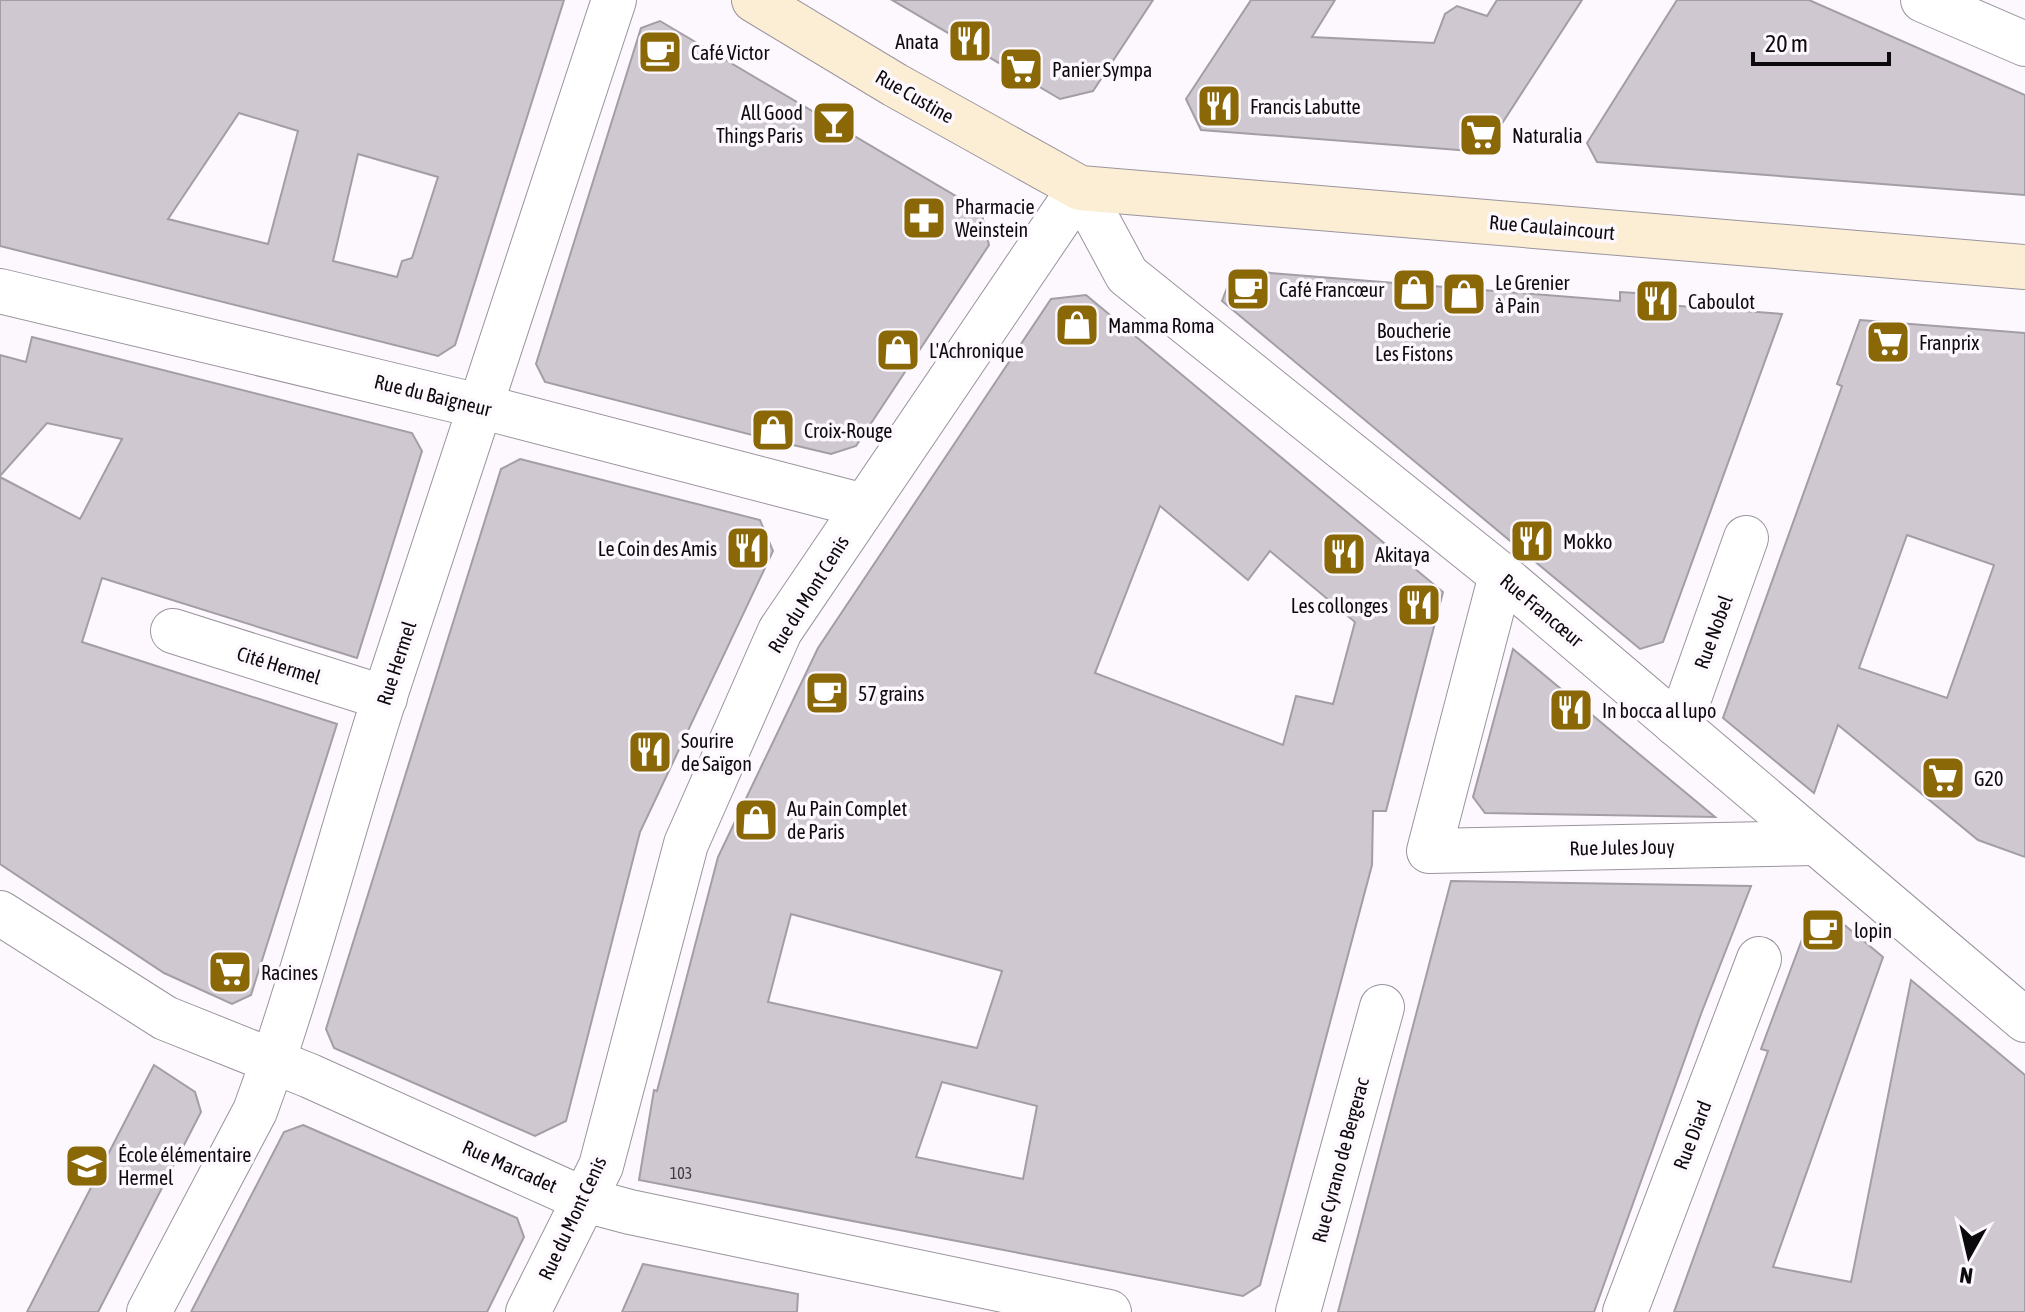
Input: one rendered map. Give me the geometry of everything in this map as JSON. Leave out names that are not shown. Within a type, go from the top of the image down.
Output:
[{"type":"street","name":"Rue Hermel","points":[[149,1312],[255,1111],[273,1061],[385,698],[614,0]]},
{"type":"street","name":"Rue Custine","points":[[754,0],[895,85],[1080,188]]},
{"type":"street","points":[[1923,0],[2025,44]]},
{"type":"street","name":"Rue Caulaincourt","points":[[1080,188],[2025,267]]},
{"type":"street","name":"Rue du Mont Cenis","points":[[528,1312],[601,1166],[686,844],[780,631],[1080,188]]},
{"type":"street","name":"Rue Francœur","points":[[1080,188],[1127,275],[1501,575],[2025,1020]]},
{"type":"street","name":"Rue du Baigneur","points":[[0,291],[479,406],[864,506]]},
{"type":"street","name":"Rue Nobel","points":[[1676,724],[1688,701],[1746,538]]},
{"type":"street","name":"Rue Jules Jouy","points":[[1501,575],[1429,851],[1814,843]]},
{"type":"street","name":"Cité Hermel","points":[[173,631],[385,698]]},
{"type":"street","name":"Rue Marcadet","points":[[0,913],[165,1018],[273,1061],[585,1200],[1052,1307],[1109,1312]]},
{"type":"street","name":"Rue Diard","points":[[1625,1312],[1759,959]]},
{"type":"street","name":"Rue Cyrano de Bergerac","points":[[1298,1312],[1382,1007]]},
{"type":"building","points":[[0,0],[564,0],[455,345],[438,356],[0,246]],"holes":[[[239,113],[298,131],[268,244],[168,219]],[[358,154],[438,177],[412,258],[402,261],[397,277],[333,261]]]},
{"type":"building","points":[[892,0],[1153,0],[1093,91],[1060,99]]},
{"type":"building","points":[[1251,0],[1335,0],[1312,37],[1434,43],[1445,14],[1457,6],[1487,16],[1497,0],[1582,0],[1490,142],[1471,151],[1201,130],[1186,99]]},
{"type":"building","points":[[1677,0],[1809,0],[2025,95],[2025,195],[1597,162],[1587,143]]},
{"type":"building","points":[[660,21],[981,211],[989,245],[856,446],[831,454],[545,382],[536,364],[641,28]]},
{"type":"building","points":[[1234,270],[1620,301],[1620,292],[1667,295],[1667,305],[1782,314],[1663,642],[1640,649],[1222,301]]},
{"type":"building","points":[[1086,295],[1443,592],[1386,811],[1373,811],[1372,865],[1260,1285],[1243,1296],[639,1180],[654,1090],[657,1091],[718,857],[818,648],[1051,299]],"holes":[[[1160,506],[1248,580],[1270,551],[1355,622],[1333,704],[1296,696],[1283,745],[1095,673]],[[791,914],[1002,971],[977,1048],[768,1002]],[[942,1082],[1037,1106],[1023,1179],[916,1157]]]},
{"type":"building","points":[[1860,320],[2025,333],[2025,857],[1978,840],[1838,725],[1814,793],[1723,718],[1842,386],[1837,384]],"holes":[[[1907,535],[1994,565],[1947,698],[1859,668]]]},
{"type":"building","points":[[32,337],[412,433],[422,451],[357,658],[102,578],[82,642],[337,724],[251,995],[232,1004],[164,973],[0,864],[0,477],[80,519],[122,439],[47,423],[0,476],[0,355],[26,362]]},
{"type":"building","points":[[520,459],[760,520],[773,551],[640,832],[566,1121],[535,1136],[334,1048],[326,1029],[501,469]]},
{"type":"building","points":[[1513,649],[1715,817],[1485,813],[1473,797]]},
{"type":"building","points":[[1451,881],[1751,886],[1701,1014],[1594,1312],[1338,1312]]},
{"type":"building","points":[[1830,913],[1883,957],[1773,1267],[1851,1282],[1911,980],[2025,1075],[2025,1312],[1674,1312],[1768,1051],[1761,1049],[1810,918]]},
{"type":"building","points":[[154,1065],[195,1092],[201,1112],[146,1219],[98,1312],[27,1312]]},
{"type":"building","points":[[303,1125],[517,1218],[524,1237],[487,1312],[191,1312],[284,1132]]},
{"type":"building","points":[[643,1264],[798,1294],[797,1312],[622,1312]]},
{"type":"place","name":"Anata","points":[[970,41]]},
{"type":"place","name":"Café Victor","points":[[660,52]]},
{"type":"place","name":"Panier Sympa","points":[[1021,69]]},
{"type":"place","name":"Francis Labutte","points":[[1219,106]]},
{"type":"place","name":"All Good Things Paris","points":[[834,123]]},
{"type":"place","name":"Naturalia","points":[[1481,135]]},
{"type":"place","name":"Pharmacie Weinstein","points":[[924,218]]},
{"type":"place","name":"Café Francœur","points":[[1248,289]]},
{"type":"place","name":"Boucherie Les Fistons","points":[[1414,290]]},
{"type":"place","name":"Le Grenier à Pain","points":[[1464,294]]},
{"type":"place","name":"Caboulot","points":[[1657,301]]},
{"type":"place","name":"Mamma Roma","points":[[1077,325]]},
{"type":"place","name":"Franprix","points":[[1888,342]]},
{"type":"place","name":"L'Achronique","points":[[898,350]]},
{"type":"place","name":"Croix-Rouge","points":[[773,430]]},
{"type":"place","name":"Mokko","points":[[1532,541]]},
{"type":"place","name":"Le Coin des Amis","points":[[748,548]]},
{"type":"place","name":"Akitaya","points":[[1344,554]]},
{"type":"place","name":"Les collonges","points":[[1419,605]]},
{"type":"place","name":"57 grains","points":[[827,693]]},
{"type":"place","name":"In bocca al lupo","points":[[1571,710]]},
{"type":"place","name":"Sourire de Saïgon","points":[[650,752]]},
{"type":"place","name":"G20","points":[[1943,778]]},
{"type":"place","name":"Au Pain Complet de Paris","points":[[756,820]]},
{"type":"place","name":"lopin","points":[[1823,930]]},
{"type":"place","name":"Racines","points":[[230,972]]},
{"type":"place","name":"École élémentaire Hermel","points":[[87,1166]]}]
